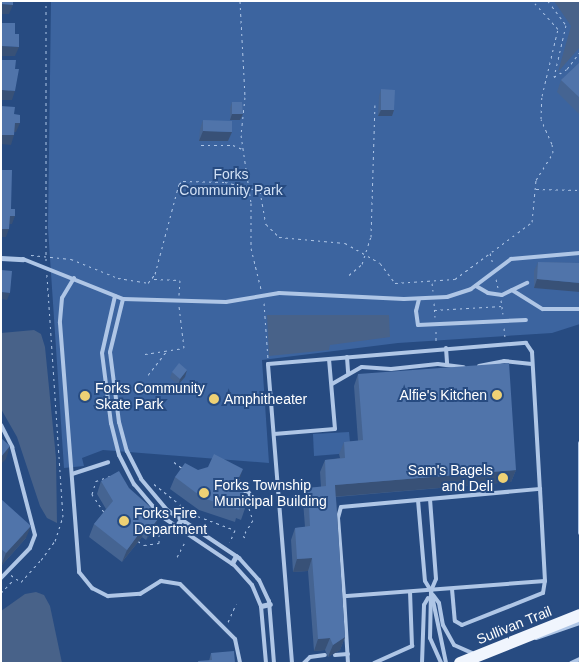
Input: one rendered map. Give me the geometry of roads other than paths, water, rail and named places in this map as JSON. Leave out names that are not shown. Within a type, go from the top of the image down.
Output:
[{"type":"main road","name":"Sullivan Trail","points":[[460,663],[580,615]]},
{"type":"street","points":[[1,258],[23,258]]},
{"type":"street","points":[[244,491],[251,494],[247,501],[241,498],[244,491]]},
{"type":"street","points":[[175,528],[180,521]]},
{"type":"street","points":[[232,564],[236,556]]},
{"type":"street","points":[[261,606],[270,604]]},
{"type":"lane","points":[[23,258],[123,299],[233,302],[262,295],[343,294],[363,298],[419,299],[452,296],[476,286],[511,259],[580,253]]},
{"type":"lane","points":[[74,278],[62,298],[60,323],[78,567],[88,585],[102,594],[114,596],[140,594],[161,581],[175,582],[185,587],[237,643],[240,663]]},
{"type":"lane","points":[[476,286],[488,294],[502,295],[527,283]]},
{"type":"lane","points":[[512,290],[543,309],[580,309]]},
{"type":"lane","points":[[116,296],[102,347],[114,439],[134,484],[152,507],[175,528],[232,564],[252,585],[261,606],[266,663]]},
{"type":"lane","points":[[123,299],[110,352],[122,437],[133,467],[148,490],[180,521],[236,556],[259,580],[270,604],[274,663]]},
{"type":"lane","points":[[419,299],[416,311],[418,324],[526,320]]},
{"type":"lane","points":[[292,663],[268,364],[446,348],[526,343],[530,347],[545,581],[543,593],[462,625],[455,621],[452,589]]},
{"type":"lane","points":[[446,348],[447,364]]},
{"type":"lane","points":[[347,357],[348,373]]},
{"type":"lane","points":[[274,434],[335,429],[330,359]]},
{"type":"lane","points":[[332,384],[348,373],[362,367],[447,364],[468,367],[504,361],[532,364]]},
{"type":"lane","points":[[1,425],[12,447],[35,535],[32,545],[1,578]]},
{"type":"lane","points":[[580,443],[580,533]]},
{"type":"lane","points":[[72,474],[108,462]]},
{"type":"lane","points":[[343,663],[348,662],[348,654],[338,518],[341,507],[540,489]]},
{"type":"lane","points":[[422,663],[424,605],[436,579],[430,499]]},
{"type":"lane","points":[[418,500],[425,581],[439,603],[443,626],[454,645],[466,652],[481,654]]},
{"type":"lane","points":[[344,596],[545,581]]},
{"type":"lane","points":[[430,591],[430,638],[442,663]]},
{"type":"lane","points":[[430,591],[446,663]]},
{"type":"lane","points":[[374,663],[412,646],[410,592]]},
{"type":"lane","points":[[527,636],[540,638],[580,623]]},
{"type":"lane","points":[[335,654],[348,654]]},
{"type":"lane","points":[[304,663],[310,657],[325,655]]},
{"type":"lane","points":[[572,663],[580,659]]},
{"type":"place","name":"Alfie's Kitchen","points":[[497,395]]},
{"type":"place","name":"Forks Community Skate Park","points":[[85,396]]},
{"type":"place","name":"Amphitheater","points":[[214,399]]},
{"type":"place","name":"Sam's Bagels and Deli","points":[[503,478]]},
{"type":"place","name":"Forks Township Municipal Building","points":[[204,493]]},
{"type":"place","name":"Forks Fire Department","points":[[124,521]]},
{"type":"park label","name":"Forks Community Park","points":[[231,182]]}]
